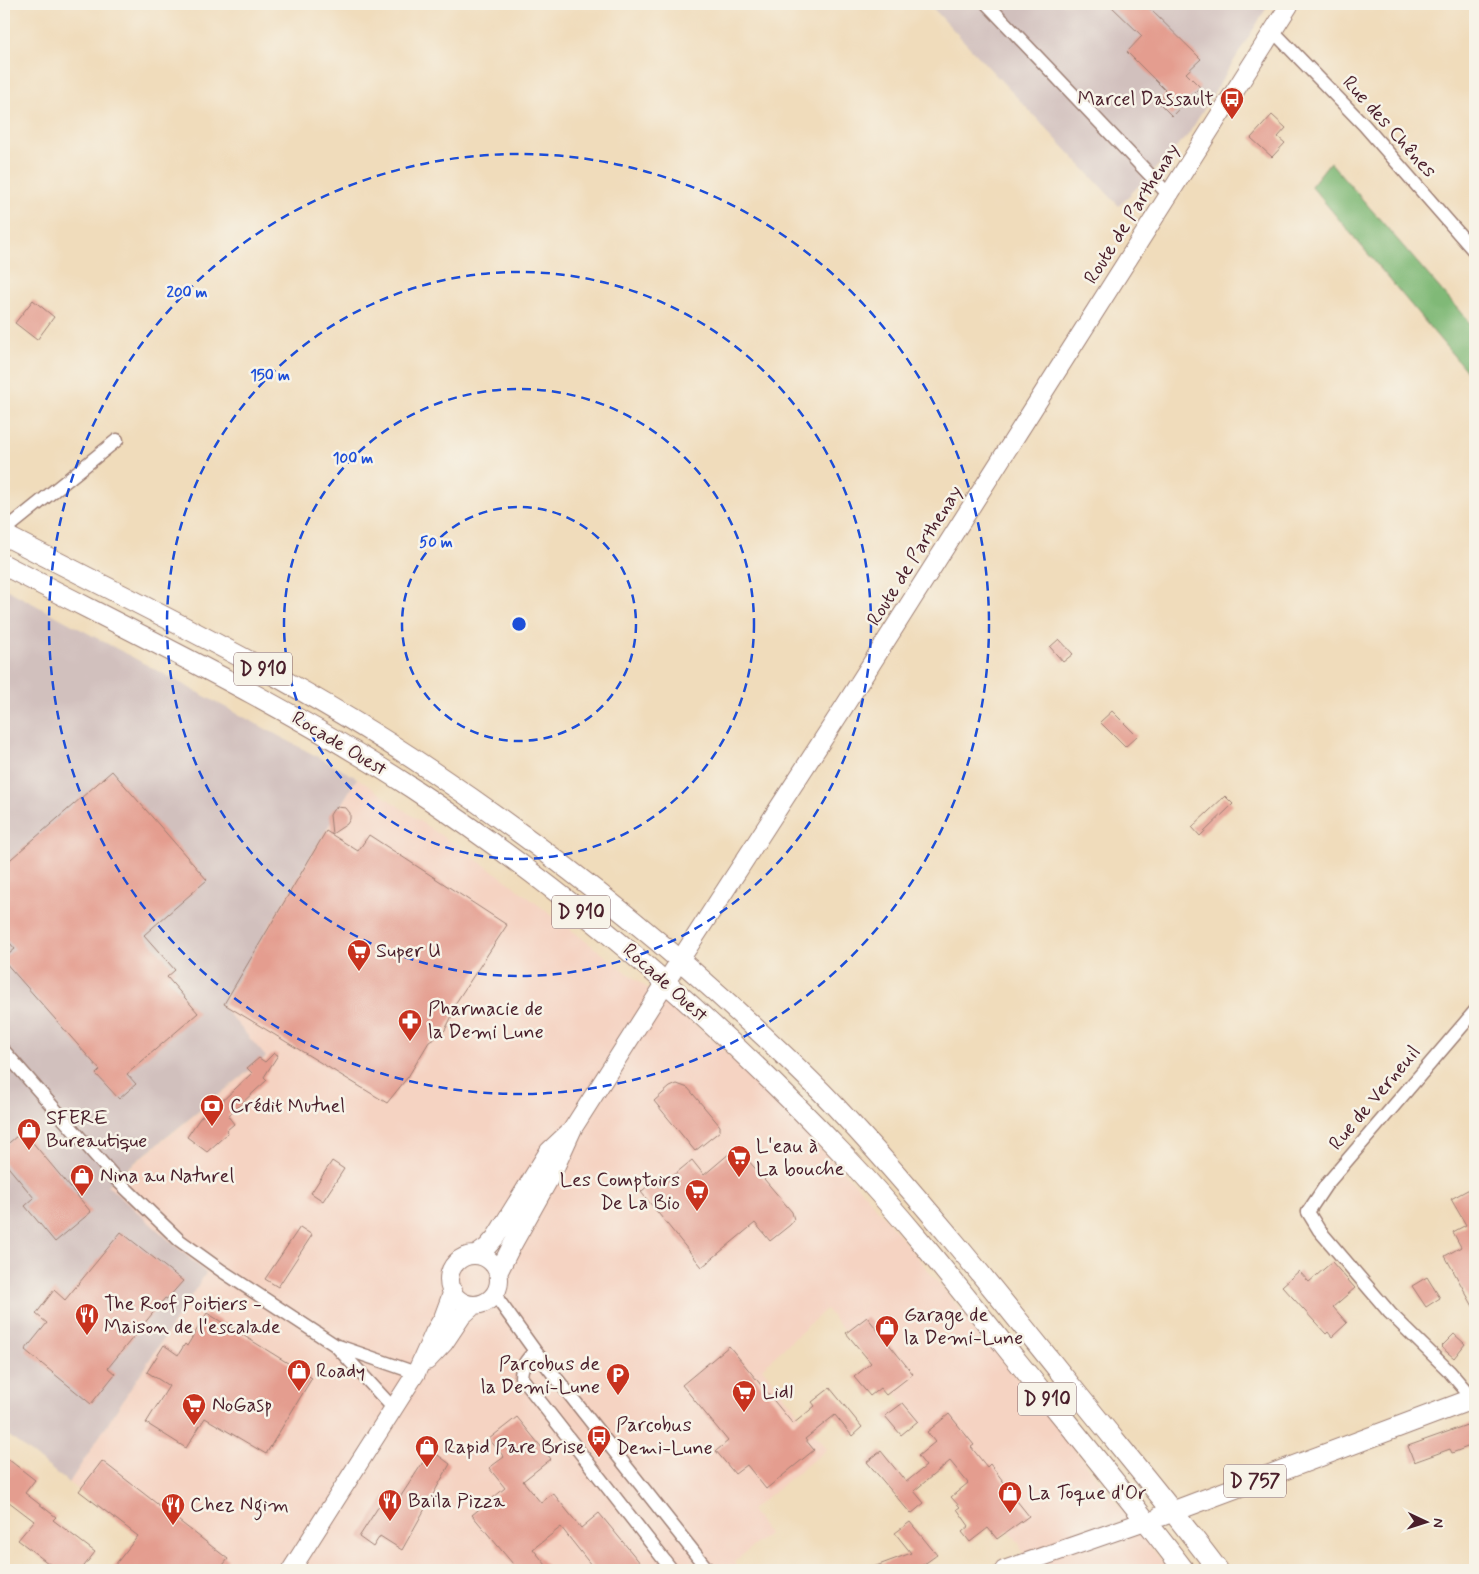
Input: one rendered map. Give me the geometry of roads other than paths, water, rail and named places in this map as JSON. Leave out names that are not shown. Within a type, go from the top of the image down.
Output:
[{"type":"main road","name":"Route de Parthenay","points":[[498,1273],[553,1172],[573,1128],[848,702],[1290,4]]},
{"type":"main road","name":"Rocade Ouest","points":[[4,533],[281,679],[400,750],[488,810],[548,854],[680,960]]},
{"type":"main road","name":"Rocade Ouest","points":[[4,565],[221,677],[313,728],[385,771],[494,845],[583,913],[666,982],[747,1058],[845,1156],[944,1270],[1184,1570]]},
{"type":"main road","name":"D 910","points":[[680,960],[776,1048],[835,1106],[922,1204],[1218,1570]]},
{"type":"main road","name":"Route de Parthenay","points":[[476,1255],[495,1238],[549,1151],[573,1128]]},
{"type":"main road","points":[[416,1373],[444,1344],[462,1316],[474,1305],[483,1303],[494,1294],[499,1284],[498,1273],[484,1257],[476,1255],[464,1258],[455,1265],[450,1276],[452,1292],[460,1300],[474,1305]]},
{"type":"main road","points":[[291,1570],[416,1373],[443,1318],[452,1292]]},
{"type":"main road","name":"D 757","points":[[1145,1521],[1474,1398]]},
{"type":"main road","points":[[1004,1570],[1145,1521]]},
{"type":"street","points":[[988,4],[1169,195]]},
{"type":"street","name":"Rue des Chênes","points":[[1273,31],[1364,125],[1475,252]]},
{"type":"street","points":[[4,533],[117,440]]},
{"type":"street","name":"Rue de Verneuil","points":[[1474,1398],[1450,1371],[1390,1313],[1319,1230],[1308,1212],[1326,1185],[1475,1011]]},
{"type":"street","points":[[4,1051],[117,1180],[179,1240],[203,1258],[335,1345],[394,1408]]},
{"type":"street","points":[[494,1294],[536,1351],[708,1570]]},
{"type":"street","points":[[335,1345],[416,1373]]},
{"type":"street","points":[[536,1351],[528,1358],[521,1370],[521,1377],[525,1384],[672,1570]]},
{"type":"place","name":"Marcel Dassault","points":[[1232,120]]},
{"type":"place","name":"Super U","points":[[359,972]]},
{"type":"place","name":"Pharmacie de la Demi Lune","points":[[410,1042]]},
{"type":"place","name":"Crédit Mutuel","points":[[212,1127]]},
{"type":"place","name":"SFERE Bureautique","points":[[29,1151]]},
{"type":"place","name":"L'eau à La bouche","points":[[739,1178]]},
{"type":"place","name":"Nina au Naturel","points":[[82,1197]]},
{"type":"place","name":"Les Comptoirs De La Bio","points":[[697,1212]]},
{"type":"place","name":"The Roof Poitiers - Maison de l'escalade","points":[[87,1336]]},
{"type":"place","name":"Garage de la Demi-Lune","points":[[887,1348]]},
{"type":"place","name":"Roady","points":[[299,1392]]},
{"type":"place","name":"Parcobus de la Demi-Lune","points":[[618,1396]]},
{"type":"place","name":"Lidl","points":[[744,1413]]},
{"type":"place","name":"NoGasp","points":[[194,1426]]},
{"type":"place","name":"Parcobus Demi-Lune","points":[[599,1458]]},
{"type":"place","name":"Rapid Pare Brise","points":[[427,1468]]},
{"type":"place","name":"La Toque d'Or","points":[[1010,1514]]},
{"type":"place","name":"Baïla Pizza","points":[[390,1522]]},
{"type":"place","name":"Chez Ngim","points":[[173,1526]]}]
